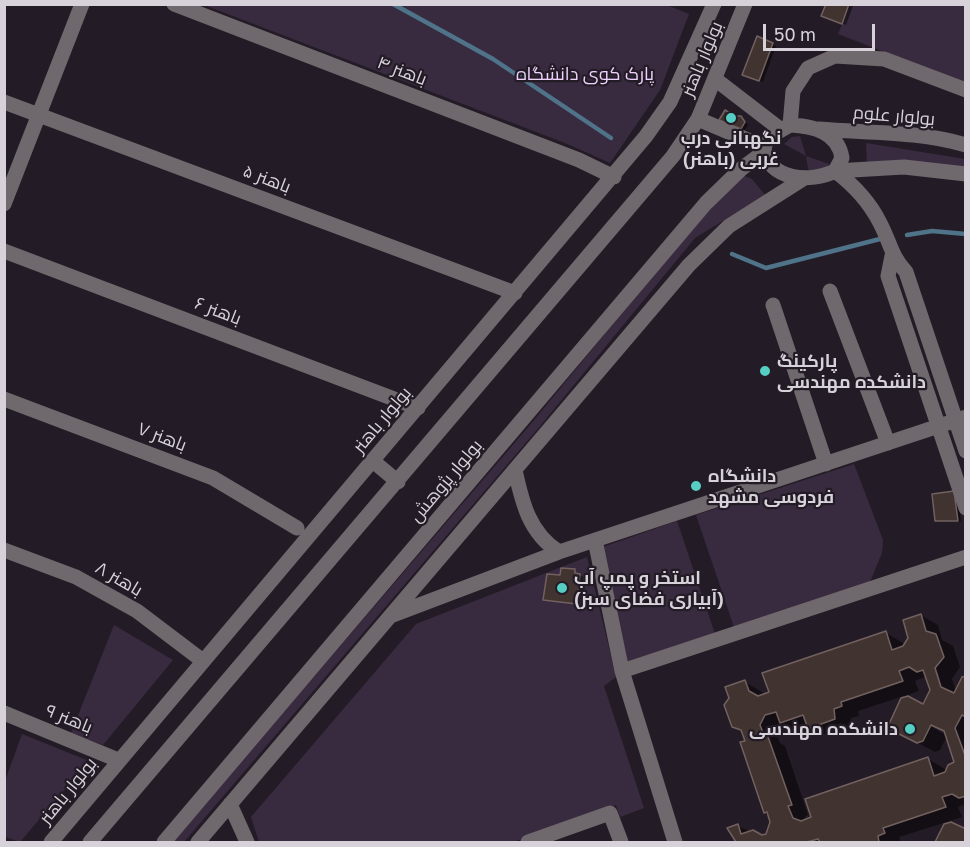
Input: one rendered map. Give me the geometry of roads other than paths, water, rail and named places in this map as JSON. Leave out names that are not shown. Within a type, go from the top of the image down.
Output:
[{"type":"street","points":[[4,204],[82,4]]},
{"type":"street","name":"باهنر ۴","points":[[174,4],[568,156],[614,177]]},
{"type":"street","name":"بولوار باهنر","points":[[90,843],[640,197],[698,119],[745,4]]},
{"type":"street","name":"بولوار باهنر","points":[[51,843],[118,760],[614,177],[670,102],[709,6]]},
{"type":"street","points":[[764,149],[770,137],[785,127],[793,91],[808,68],[835,56],[884,59],[966,90]]},
{"type":"street","points":[[715,79],[785,127],[819,129],[836,142],[842,158],[835,171]]},
{"type":"street","name":"باهنر ۵","points":[[4,102],[515,293]]},
{"type":"street","points":[[698,119],[764,149],[769,162],[778,170],[803,179],[816,179],[835,171],[904,167],[966,174]]},
{"type":"street","name":"بولوار علوم","points":[[819,129],[908,135],[966,145]]},
{"type":"street","name":"بولوار پژوهش","points":[[164,843],[706,203],[764,149]]},
{"type":"street","points":[[835,171],[855,186],[868,202],[881,225],[892,256],[906,272],[960,419],[966,451]]},
{"type":"street","points":[[198,843],[689,265],[729,226],[803,179]]},
{"type":"street","name":"باهنر ۶","points":[[4,251],[418,408]]},
{"type":"street","points":[[892,256],[888,276],[966,508]]},
{"type":"street","points":[[830,291],[888,443]]},
{"type":"street","points":[[773,305],[826,464]]},
{"type":"street","name":"باهنر ۷","points":[[4,399],[213,478],[297,528]]},
{"type":"street","points":[[390,616],[559,552],[960,419]]},
{"type":"street","points":[[373,460],[398,482]]},
{"type":"street","points":[[515,470],[522,503],[534,530],[559,552]]},
{"type":"street","points":[[595,540],[622,671],[675,843]]},
{"type":"street","name":"باهنر ۸","points":[[4,550],[76,577],[136,611],[203,661]]},
{"type":"street","points":[[622,671],[966,557]]},
{"type":"street","name":"باهنر ۹","points":[[4,713],[118,760]]},
{"type":"street","points":[[231,804],[247,843]]},
{"type":"street","points":[[528,843],[610,813],[621,843]]},
{"type":"waterway","points":[[393,4],[493,59],[611,138]]},
{"type":"waterway","points":[[907,235],[932,231],[966,234]]},
{"type":"waterway","points":[[732,254],[766,268],[880,239]]},
{"type":"place","name":"نگهبانی درب غربی (باهنر)","points":[[731,118]]},
{"type":"place","name":"پارکینگ دانشکده مهندسی","points":[[765,371]]},
{"type":"place","name":"دانشگاه فردوسی مشهد","points":[[696,486]]},
{"type":"place","name":"استخر و پمپ آب (آبیاری فضای سبز)","points":[[562,588]]},
{"type":"place","name":"دانشکده مهندسی","points":[[910,729]]},
{"type":"park label","name":"پارک کوی دانشگاه","points":[[585,74]]}]
